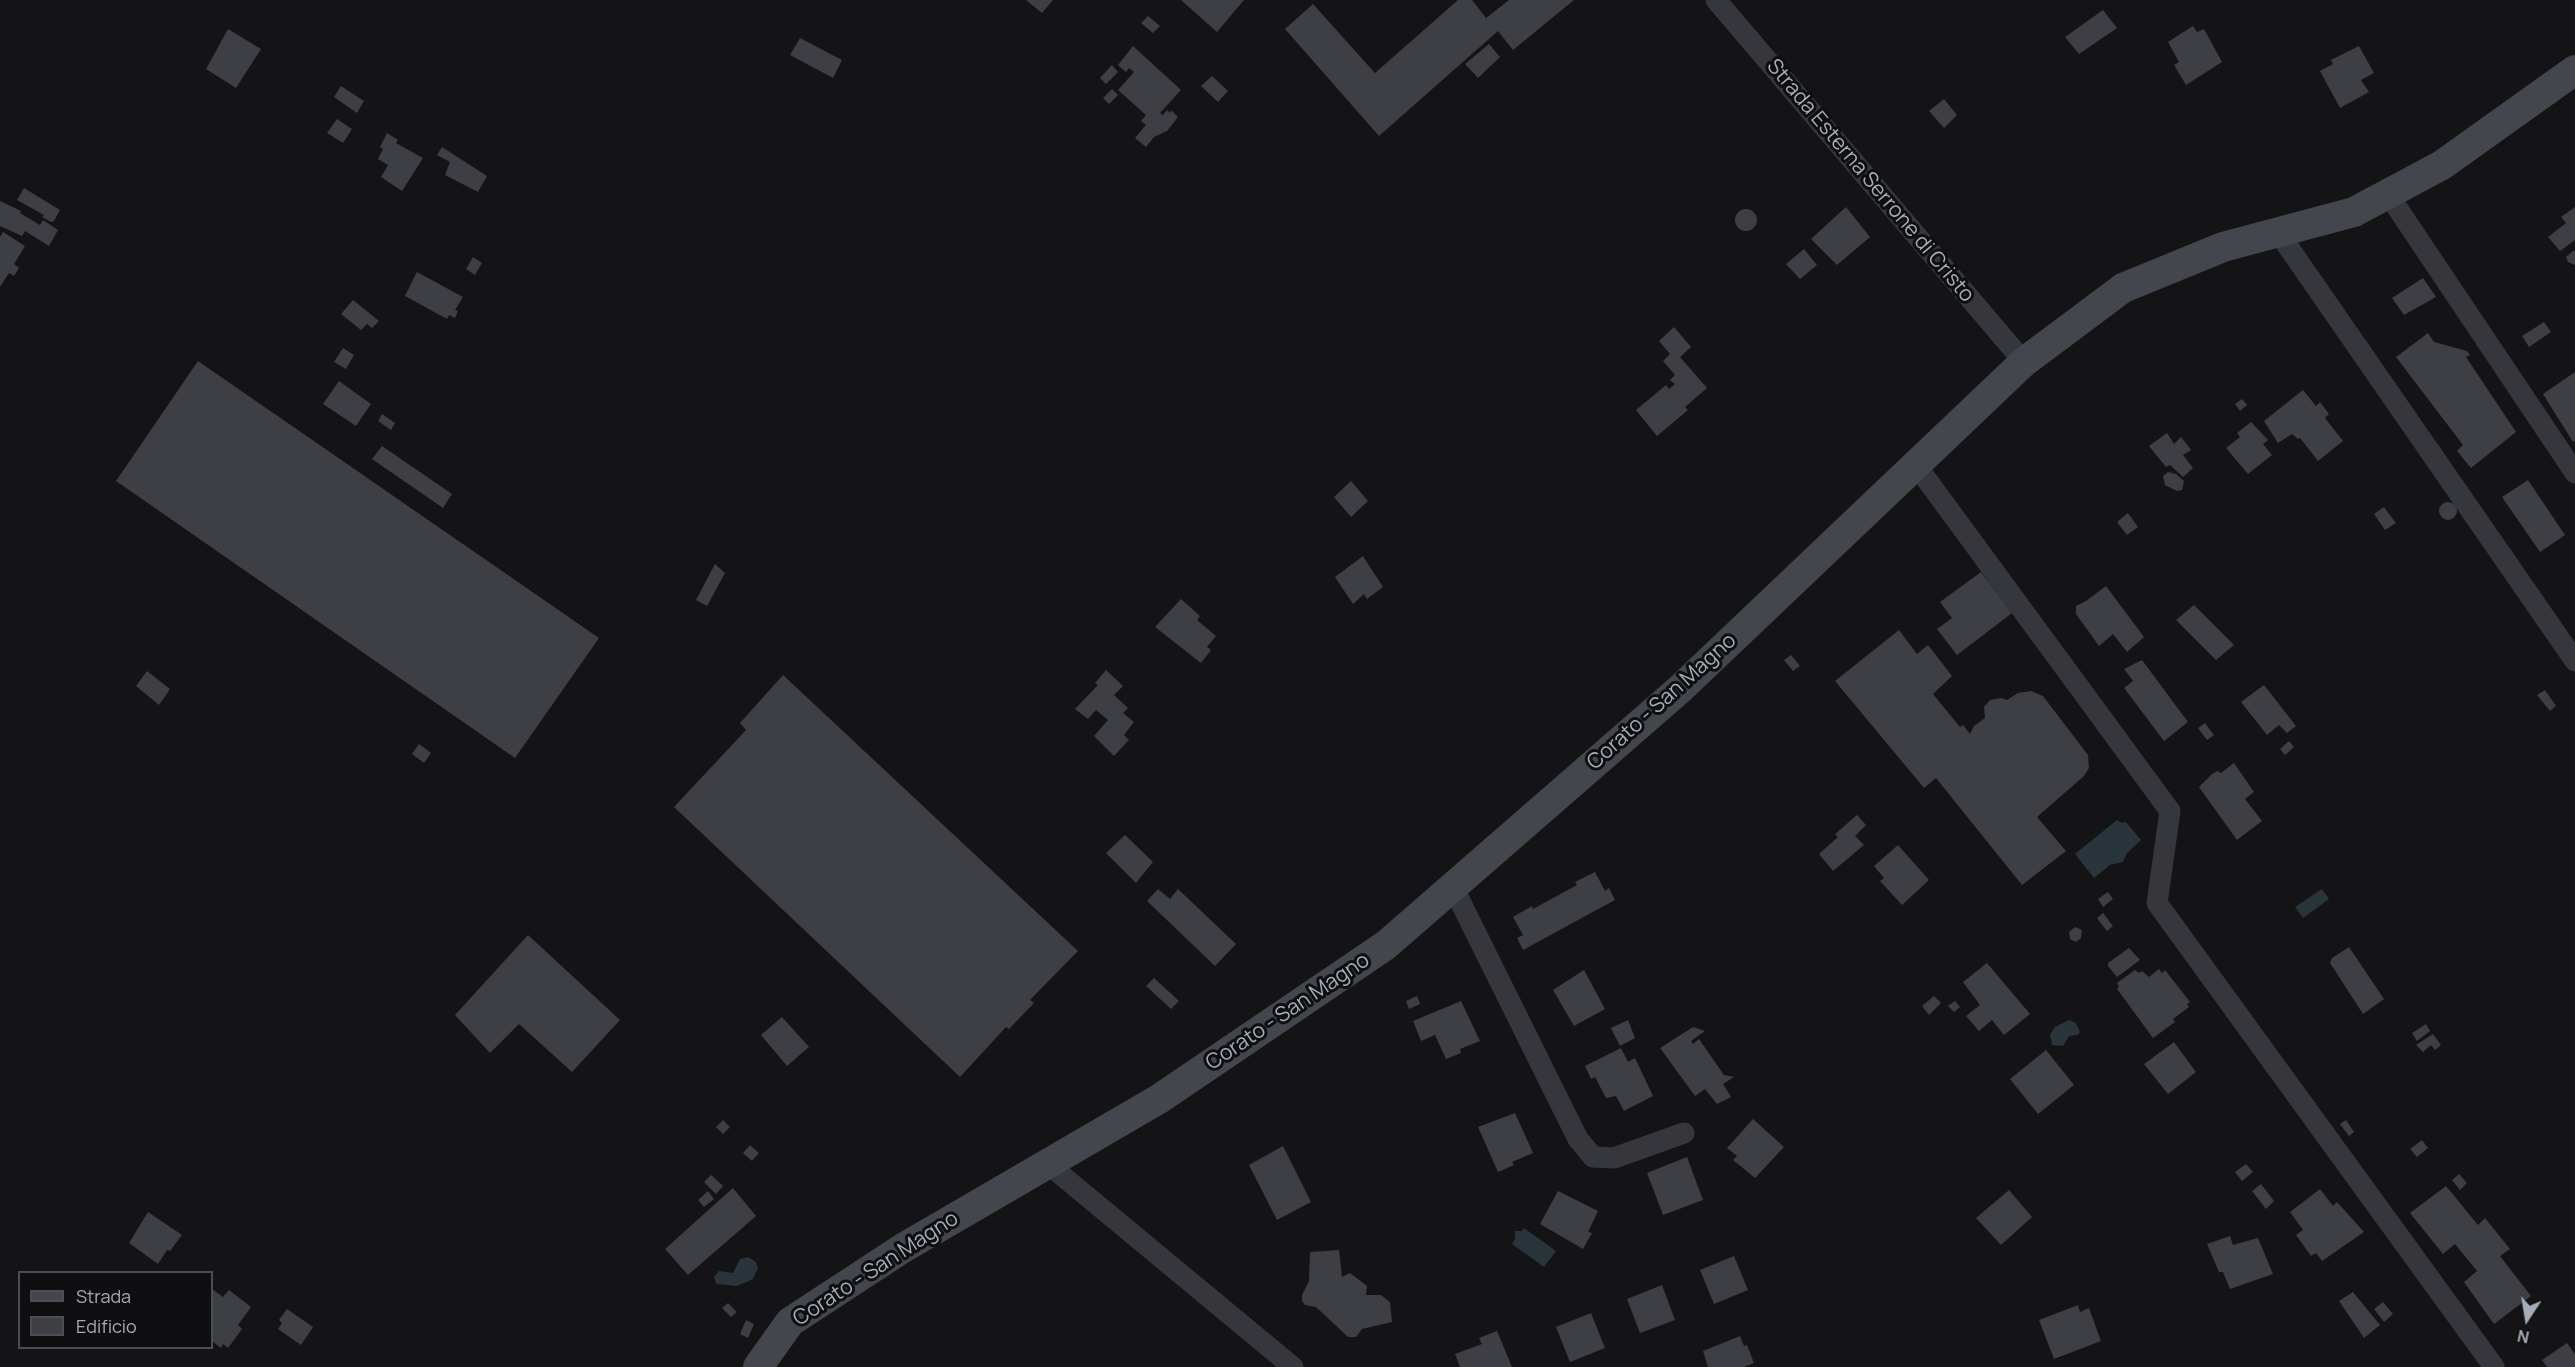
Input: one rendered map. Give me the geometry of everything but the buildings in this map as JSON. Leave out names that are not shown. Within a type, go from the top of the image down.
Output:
[{"type":"main road","name":"Corato - San Magno","points":[[758,1367],[790,1322],[903,1248],[1159,1099],[1386,945],[1680,689],[2024,362],[2123,288],[2223,247],[2354,212],[2442,165],[2575,70]]},
{"type":"street","name":"Strada Esterna Serrone di Cristo","points":[[1716,0],[2024,362]]},
{"type":"street","points":[[2388,194],[2575,474]]},
{"type":"street","points":[[2278,232],[2575,661]]},
{"type":"street","points":[[1916,465],[2170,811],[2157,903],[2494,1367]]},
{"type":"street","points":[[1453,886],[1578,1139],[1593,1157],[1614,1158],[1684,1133]]},
{"type":"street","points":[[1048,1164],[1293,1367]]},
{"type":"shaded area","points":[[2117,820],[2122,823],[2126,822],[2141,840],[2127,853],[2123,862],[2110,865],[2094,878],[2075,854]]},
{"type":"shaded area","points":[[2322,889],[2329,899],[2303,918],[2295,907]]},
{"type":"shaded area","points":[[2069,1020],[2076,1023],[2080,1032],[2069,1036],[2063,1046],[2052,1045],[2050,1035],[2055,1027]]},
{"type":"shaded area","points":[[1524,1228],[1556,1251],[1544,1267],[1512,1244],[1515,1231],[1522,1231]]},
{"type":"shaded area","points":[[748,1257],[756,1262],[758,1268],[753,1279],[737,1286],[716,1284],[714,1277],[719,1271],[733,1273],[740,1259]]}]
